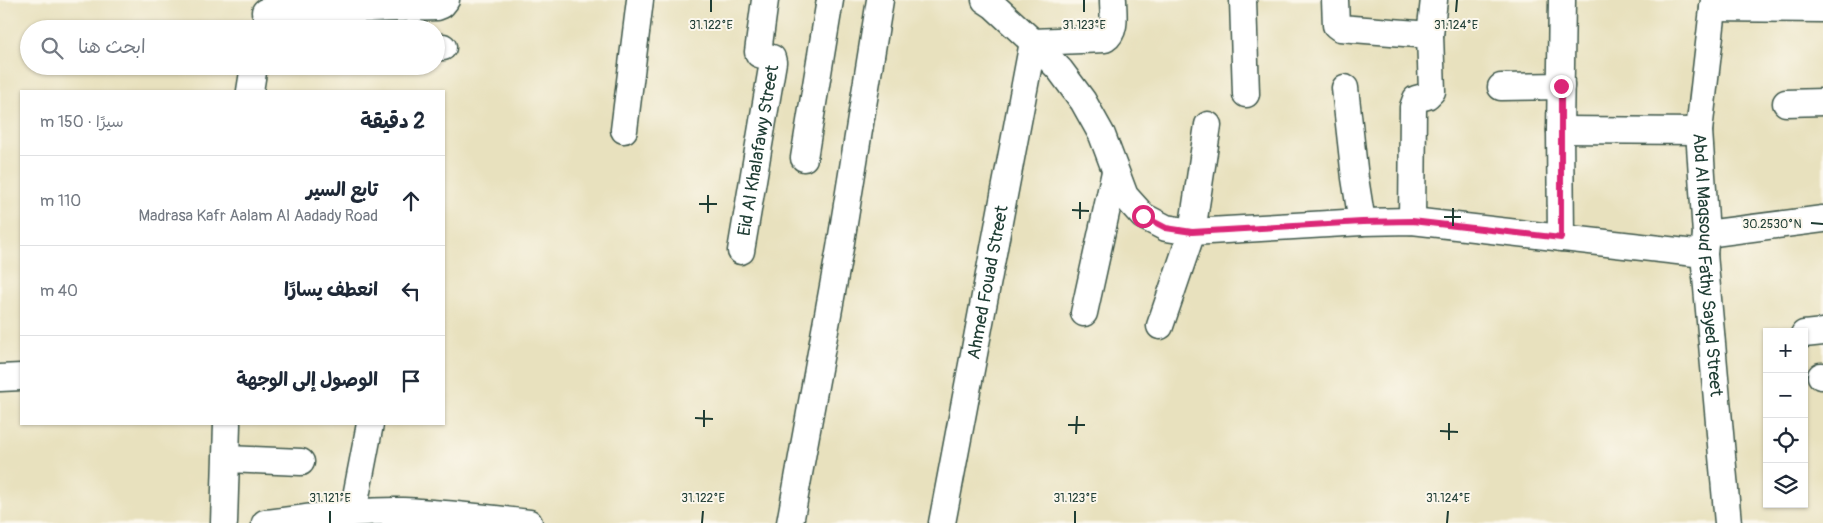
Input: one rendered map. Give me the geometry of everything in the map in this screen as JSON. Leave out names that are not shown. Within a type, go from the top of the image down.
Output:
[{"type":"street","points":[[264,14],[437,7],[446,0]]},
{"type":"street","points":[[624,130],[640,0]]},
{"type":"street","name":"Eid Al Khalafawy Street","points":[[741,251],[773,62],[772,58],[758,52],[765,0]]},
{"type":"street","points":[[804,158],[830,0]]},
{"type":"street","points":[[790,523],[840,248],[880,0]]},
{"type":"street","points":[[985,0],[994,6],[1006,8],[1033,42],[1060,70],[1083,101],[1102,136],[1125,196],[1143,216],[1166,228],[1192,232],[1412,221],[1561,238],[1705,244],[1823,219]]},
{"type":"street","points":[[1033,42],[1105,39],[1110,36],[1113,30],[1113,0]]},
{"type":"street","points":[[1243,0],[1246,94]]},
{"type":"street","points":[[1335,0],[1336,24],[1340,28],[1430,35]]},
{"type":"street","points":[[1412,221],[1413,108],[1416,99],[1427,96],[1432,92],[1430,35],[1434,0]]},
{"type":"street","points":[[1561,238],[1562,0]]},
{"type":"street","points":[[1714,4],[1816,6]]},
{"type":"street","name":"Abd Al Maqsoud Fathy Sayed Street","points":[[1714,4],[1699,131],[1705,244],[1728,523]]},
{"type":"street","name":"Ahmed Fouad Street","points":[[942,523],[1033,42]]},
{"type":"street","points":[[250,90],[253,75]]},
{"type":"street","points":[[1501,87],[1561,86]]},
{"type":"street","points":[[1346,88],[1355,178],[1362,222]]},
{"type":"street","points":[[1786,103],[1823,102]]},
{"type":"street","points":[[1160,326],[1192,232],[1208,125]]},
{"type":"street","points":[[1560,130],[1699,131]]},
{"type":"street","points":[[1084,313],[1115,172]]},
{"type":"street","points":[[1808,334],[1823,332]]},
{"type":"street","points":[[0,378],[20,377]]},
{"type":"street","points":[[224,523],[227,425]]},
{"type":"street","points":[[353,512],[370,425]]},
{"type":"street","points":[[226,459],[301,462]]},
{"type":"street","points":[[265,523],[311,520],[353,512],[402,511],[477,516],[529,523]]},
{"type":"route","points":[[1143,216],[1166,228],[1192,232],[1412,221],[1561,238],[1561,86]]}]
